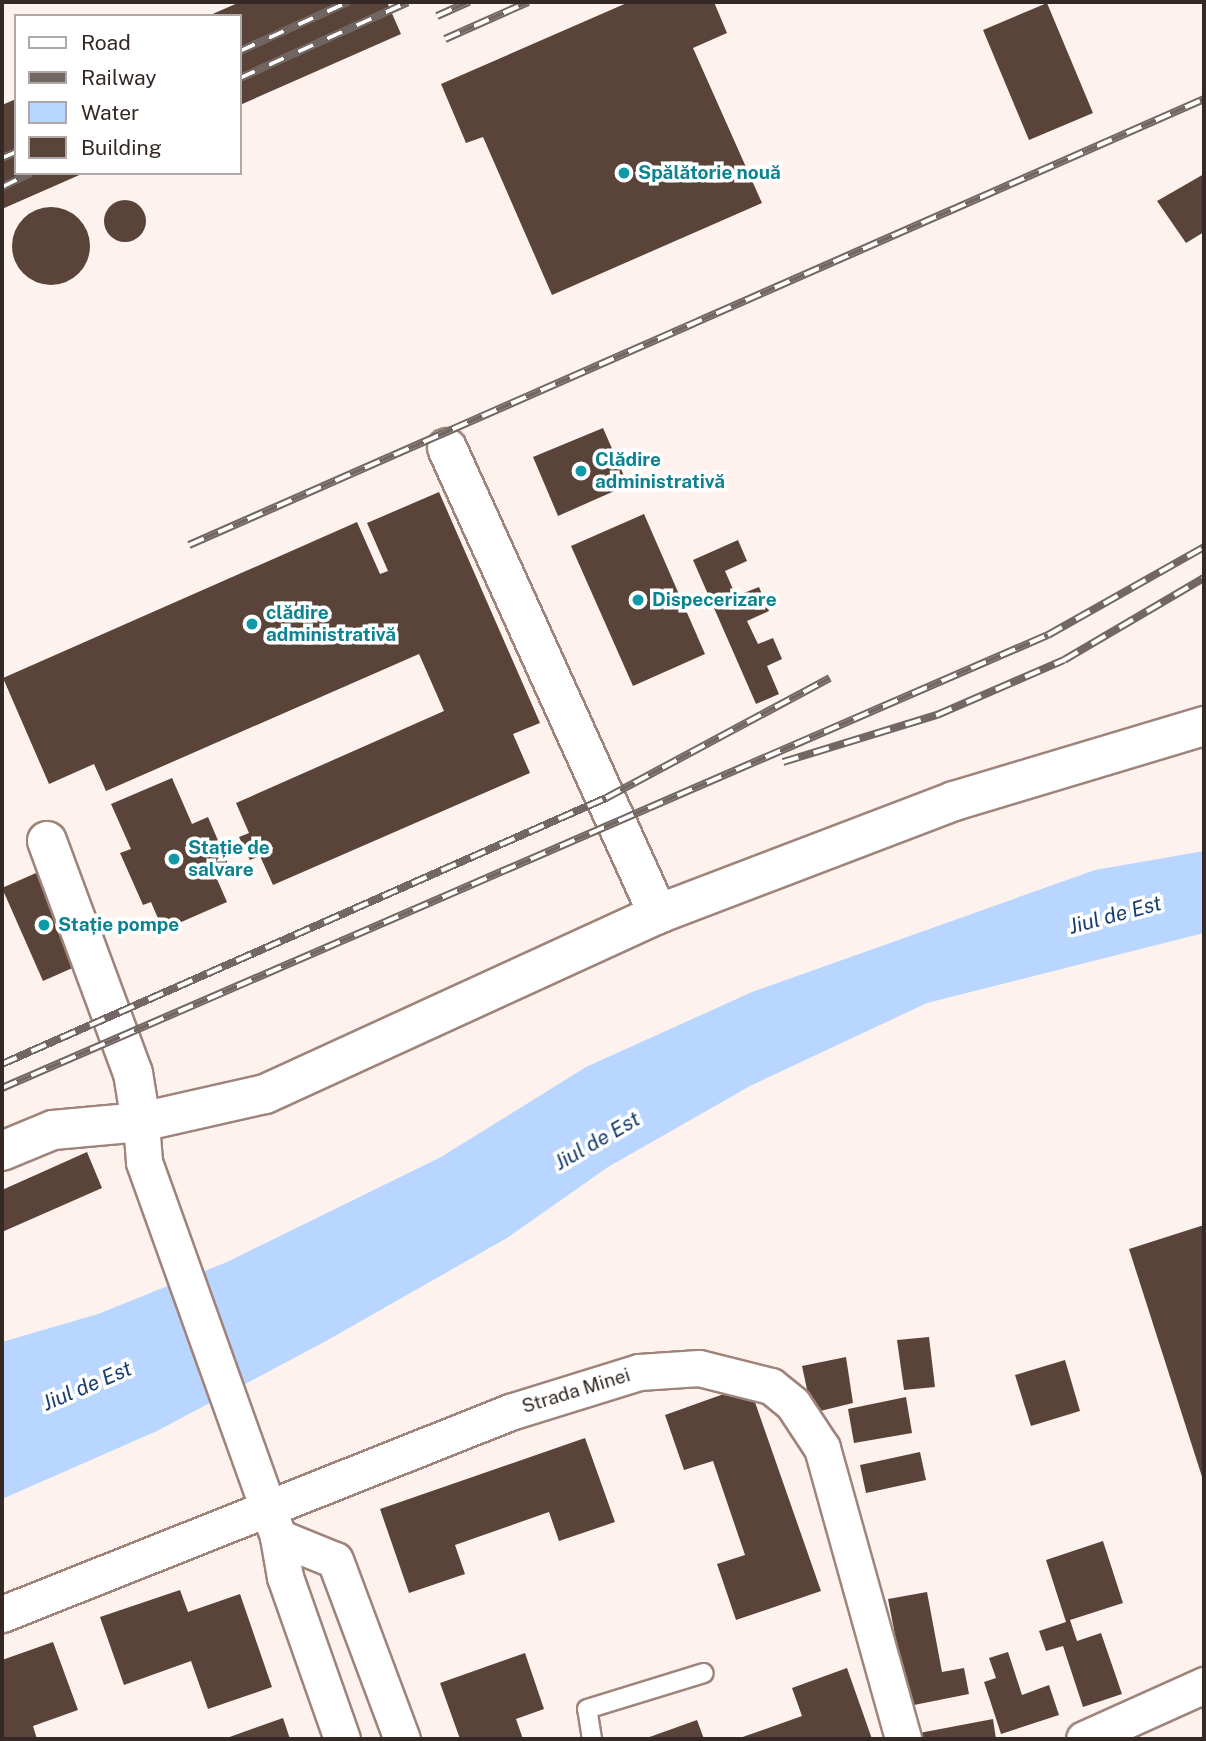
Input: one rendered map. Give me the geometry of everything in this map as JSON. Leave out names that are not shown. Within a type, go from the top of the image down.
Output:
[{"type":"street","points":[[447,447],[658,914]]},
{"type":"street","points":[[2,1151],[53,1130],[141,1122],[265,1094],[658,914],[954,801],[1204,726]]},
{"type":"street","points":[[47,841],[133,1073],[144,1162],[244,1451],[272,1523],[285,1577],[342,1739]]},
{"type":"street","name":"Strada Minei","points":[[2,1614],[272,1523],[510,1412],[639,1371],[699,1368],[746,1375],[793,1404],[822,1448],[903,1739]]},
{"type":"street","points":[[272,1523],[335,1560],[402,1739]]},
{"type":"street","points":[[1084,1739],[1204,1685]]},
{"type":"lane","points":[[592,1739],[587,1709],[704,1673]]},
{"type":"water","name":"Jiul de Est","points":[[1204,851],[1204,933],[927,1003],[750,1086],[608,1167],[507,1238],[326,1341],[157,1431],[2,1499],[2,1342],[98,1314],[227,1262],[441,1157],[586,1067],[752,992],[1095,870]]},
{"type":"building","points":[[240,2],[387,2],[401,34],[242,104],[242,14],[213,14]]},
{"type":"building","name":"Spălătorie nouă","points":[[629,2],[714,2],[727,33],[693,48],[762,203],[552,295],[483,137],[466,143],[441,84]]},
{"type":"building","points":[[1047,3],[1093,113],[1029,140],[983,30]]},
{"type":"building","points":[[14,100],[14,175],[79,175],[2,209],[2,105]]},
{"type":"building","points":[[1204,174],[1204,232],[1186,243],[1157,201]]},
{"type":"building","points":[[125,200],[140,206],[146,221],[140,236],[125,242],[110,236],[104,221],[110,206]]},
{"type":"building","points":[[51,207],[66,210],[83,224],[90,246],[87,261],[73,278],[51,285],[36,282],[19,268],[12,246],[15,231],[29,214]]},
{"type":"building","name":"Clădire administrativă","points":[[603,428],[628,485],[558,516],[533,457]]},
{"type":"building","points":[[439,492],[540,723],[513,734],[530,773],[273,885],[260,856],[250,860],[239,837],[249,833],[236,803],[444,711],[419,654],[106,791],[94,764],[49,784],[3,678],[357,522],[380,574],[388,571],[367,523]]},
{"type":"building","name":"Dispecerizare","points":[[644,514],[705,654],[633,686],[571,546]]},
{"type":"building","points":[[738,540],[747,561],[725,571],[736,596],[759,587],[769,611],[747,621],[758,644],[773,638],[782,659],[767,666],[779,694],[756,704],[693,560]]},
{"type":"building","name":"Stație de salvare","points":[[172,778],[192,824],[208,817],[228,864],[213,870],[227,902],[163,930],[151,902],[143,905],[120,853],[131,849],[111,804]]},
{"type":"building","name":"Stație pompe","points":[[45,869],[86,962],[43,981],[2,888]]},
{"type":"building","points":[[87,1152],[102,1188],[2,1232],[2,1190]]},
{"type":"building","points":[[1204,1225],[1204,1483],[1129,1249]]},
{"type":"building","points":[[929,1337],[935,1387],[904,1390],[897,1340]]},
{"type":"building","points":[[846,1357],[853,1403],[812,1413],[802,1366]]},
{"type":"building","points":[[1065,1360],[1080,1411],[1031,1426],[1015,1375]]},
{"type":"building","points":[[749,1385],[821,1591],[736,1620],[717,1564],[745,1555],[713,1461],[684,1470],[665,1415]]},
{"type":"building","points":[[906,1397],[912,1433],[854,1443],[848,1409]]},
{"type":"building","points":[[585,1438],[615,1522],[559,1541],[549,1512],[455,1545],[465,1574],[409,1593],[380,1509]]},
{"type":"building","points":[[920,1452],[926,1480],[866,1493],[860,1465]]},
{"type":"building","points":[[1103,1541],[1123,1603],[1070,1620],[1077,1641],[1101,1633],[1122,1694],[1083,1707],[1063,1646],[1046,1651],[1039,1631],[1066,1622],[1046,1560]]},
{"type":"building","points":[[180,1590],[188,1612],[240,1594],[272,1687],[208,1709],[191,1661],[124,1685],[100,1617]]},
{"type":"building","points":[[927,1592],[942,1672],[964,1668],[969,1694],[909,1706],[888,1599]]},
{"type":"building","points":[[53,1642],[78,1710],[33,1726],[37,1739],[2,1739],[2,1660]]},
{"type":"building","points":[[1008,1652],[1022,1695],[1049,1685],[1059,1715],[1001,1734],[984,1682],[996,1678],[989,1658]]},
{"type":"building","points":[[525,1653],[544,1709],[516,1719],[523,1739],[460,1739],[440,1683]]},
{"type":"building","points":[[847,1668],[872,1739],[737,1739],[802,1716],[792,1688]]},
{"type":"building","points":[[283,1718],[290,1739],[224,1739]]},
{"type":"building","points":[[993,1719],[996,1739],[915,1739],[914,1734]]},
{"type":"building","points":[[697,1720],[704,1739],[644,1739]]},
{"type":"railway","points":[[242,50],[348,2]]},
{"type":"railway","points":[[242,77],[408,2]]},
{"type":"railway","points":[[437,16],[469,2]]},
{"type":"railway","points":[[445,39],[528,2]]},
{"type":"railway","points":[[189,545],[1204,99]]},
{"type":"railway","points":[[2,158],[14,153]]},
{"type":"railway","points":[[2,187],[27,175]]},
{"type":"railway","points":[[2,1088],[1048,635],[1204,547]]},
{"type":"railway","points":[[783,762],[937,715],[1064,660],[1204,578]]},
{"type":"railway","points":[[2,1064],[606,798],[830,678]]},
{"type":"place","name":"Spălătorie nouă","points":[[624,173]]},
{"type":"place","name":"Clădire administrativă","points":[[581,471]]},
{"type":"place","name":"Dispecerizare","points":[[638,600]]},
{"type":"place","name":"clădire administrativă","points":[[252,624]]},
{"type":"place","name":"Stație de salvare","points":[[174,859]]},
{"type":"place","name":"Stație pompe","points":[[44,925]]}]
